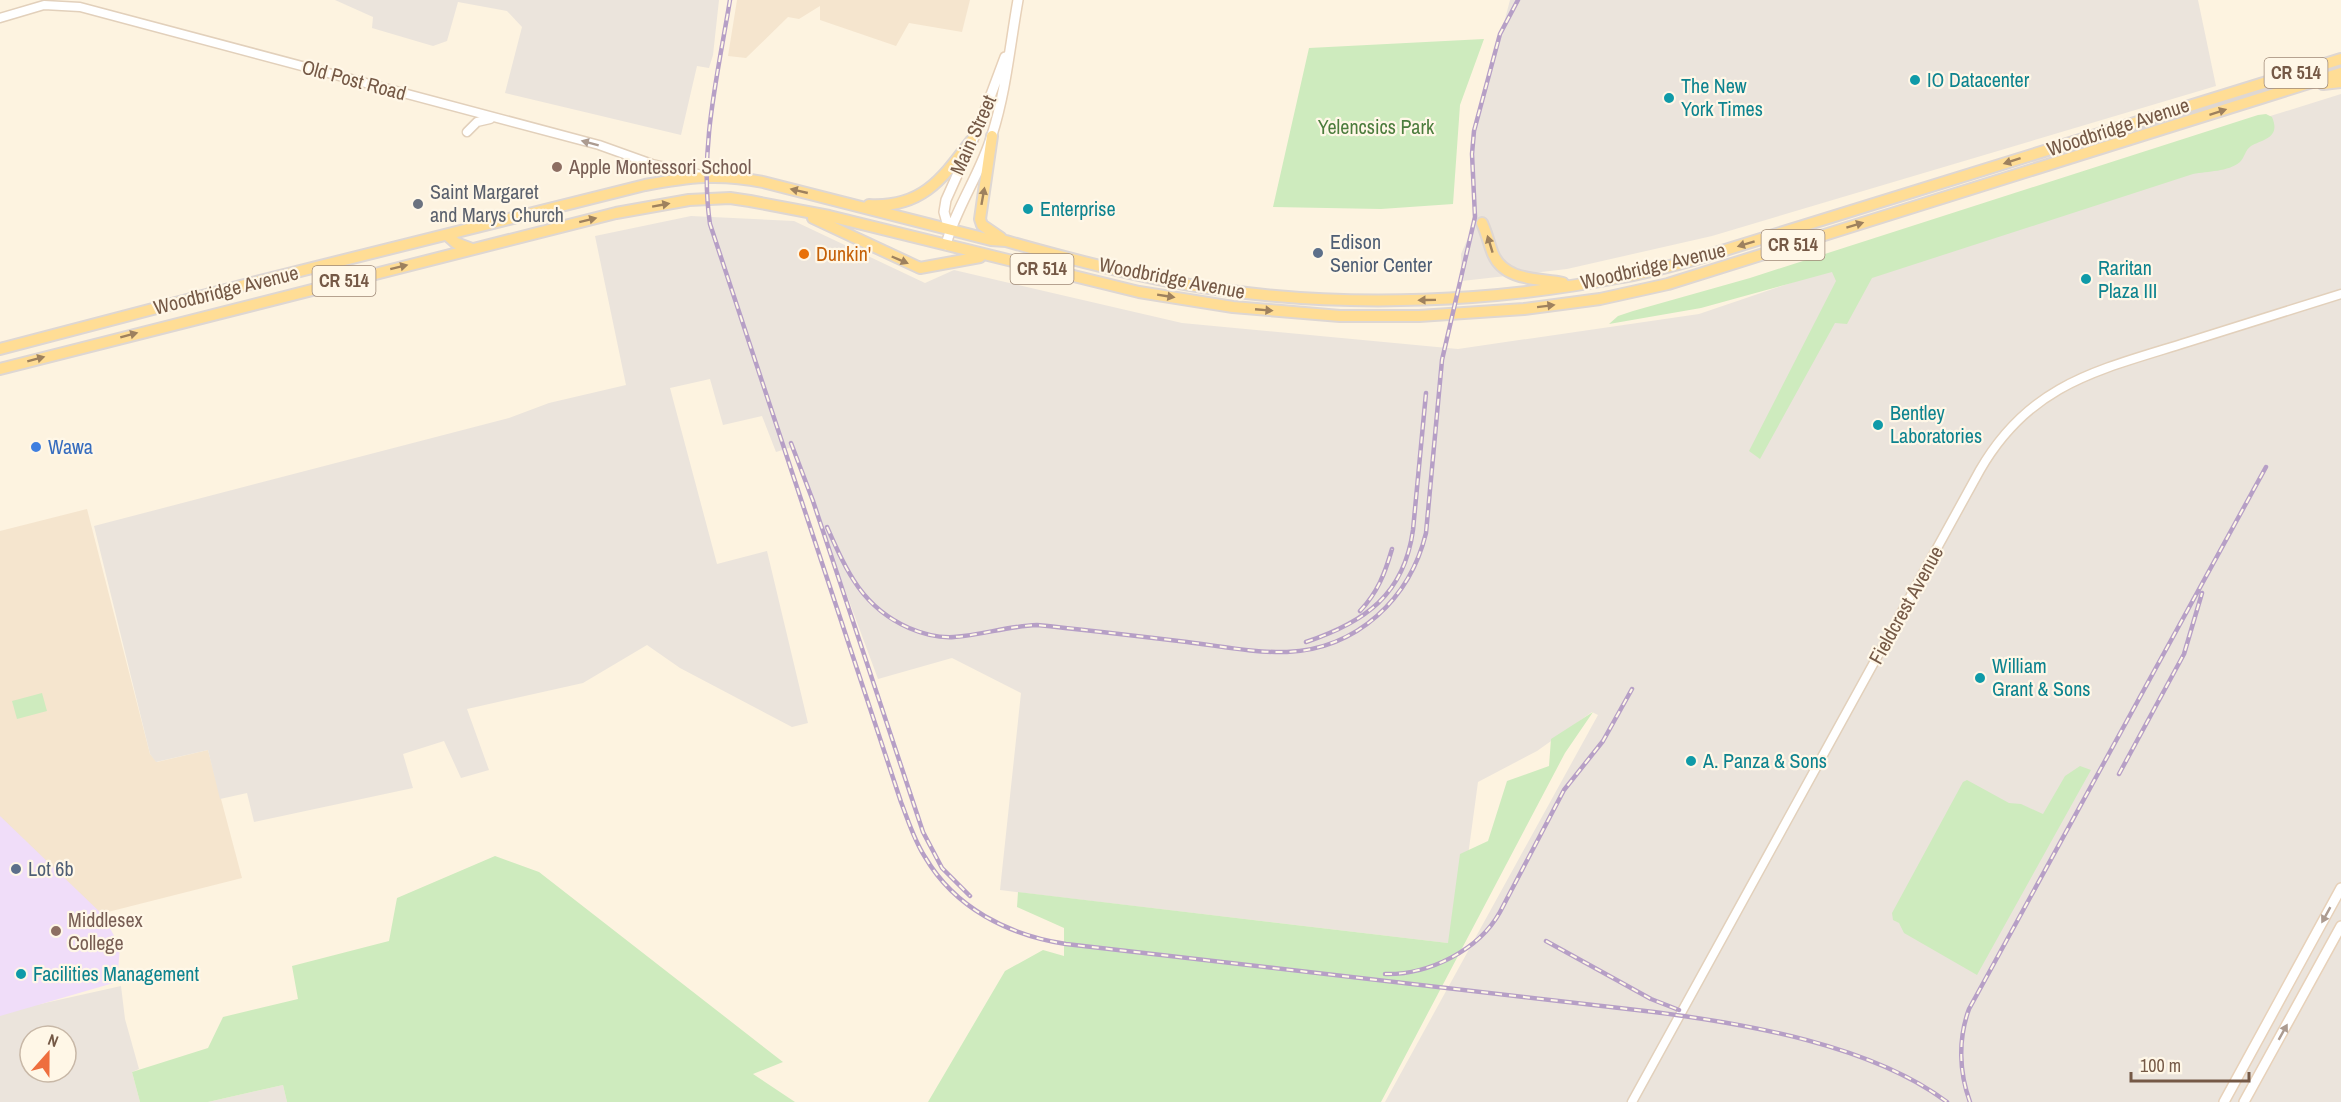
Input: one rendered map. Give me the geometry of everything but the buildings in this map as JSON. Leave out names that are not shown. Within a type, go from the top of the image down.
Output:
[{"type":"main road","name":"Main Street","points":[[946,245],[950,230],[969,192],[992,136],[1005,83],[1018,0]]},
{"type":"main road","name":"Main Street","points":[[950,230],[944,212],[946,200],[1011,41]]},
{"type":"main road","name":"Woodbridge Avenue","points":[[0,348],[645,185],[706,176],[748,179],[856,204],[887,215],[991,240],[1006,241],[1142,275],[1222,290],[1299,298],[1381,300],[1443,299],[1573,285],[1623,277],[1693,260],[2341,59]]},
{"type":"main road","name":"Woodbridge Avenue","points":[[0,369],[616,213],[689,200],[730,198],[790,209],[1139,292],[1233,307],[1340,316],[1419,316],[1524,309],[1600,299],[1668,284],[2341,73]]},
{"type":"main road","points":[[2272,94],[2341,82]]},
{"type":"main road","points":[[992,136],[980,219],[982,225],[990,232],[1006,241]]},
{"type":"main road","points":[[856,204],[895,205],[921,195],[945,174],[971,141]]},
{"type":"main road","points":[[790,209],[920,268],[934,267],[958,260],[993,257]]},
{"type":"main road","points":[[1482,223],[1494,256],[1505,269],[1522,278],[1573,285]]},
{"type":"main road","points":[[447,235],[456,243],[472,249]]},
{"type":"main road","points":[[934,267],[946,245]]},
{"type":"main road","points":[[2224,1102],[2341,888]]},
{"type":"main road","points":[[2244,1102],[2341,926]]},
{"type":"street","name":"Old Post Road","points":[[0,18],[44,5],[80,7],[599,145],[652,164],[706,176]]},
{"type":"street","points":[[467,132],[482,119],[499,119]]},
{"type":"street","name":"Fieldcrest Avenue","points":[[1632,1102],[1980,470],[2005,434],[2043,399],[2088,374],[2341,294]]},
{"type":"shaded area","points":[[335,0],[719,0],[713,55],[709,68],[697,66],[681,135],[505,93],[522,27],[507,11],[458,2],[447,41],[433,46],[372,28],[373,17]]},
{"type":"shaded area","points":[[737,0],[970,0],[962,32],[909,23],[896,46],[820,20],[820,6],[799,19],[788,17],[746,58],[728,56]]},
{"type":"shaded area","points":[[1510,0],[2198,0],[2216,86],[1712,236],[1567,269],[1462,281],[1461,254],[1474,224],[1474,137]]},
{"type":"shaded area","points":[[2341,94],[2341,1102],[1385,1102],[1598,715],[1592,712],[1537,751],[1478,782],[1456,944],[1000,890],[1021,693],[952,658],[878,679],[792,447],[776,452],[762,416],[723,425],[710,379],[670,388],[717,564],[767,551],[808,723],[792,727],[680,668],[647,645],[583,683],[467,709],[489,770],[461,778],[444,741],[403,754],[413,788],[254,822],[247,793],[220,799],[208,750],[156,762],[150,754],[94,526],[509,418],[549,403],[626,385],[595,236],[691,216],[794,221],[925,283],[954,270],[1182,323],[1458,349],[1699,314],[1823,272],[1818,257]]},
{"type":"shaded area","points":[[87,509],[150,754],[157,762],[208,750],[242,878],[96,915],[0,820],[0,531]]},
{"type":"shaded area","name":"Middlesex College","points":[[0,816],[103,915],[120,947],[117,982],[0,1016]]},
{"type":"shaded area","points":[[121,986],[125,1019],[139,1069],[132,1072],[140,1102],[0,1102],[0,1013]]},
{"type":"shaded area","points":[[283,1085],[287,1102],[208,1102]]},
{"type":"green space","name":"Yelencsics Park","points":[[1484,39],[1460,105],[1453,204],[1381,209],[1273,207],[1309,48]]},
{"type":"green space","points":[[2266,114],[2272,117],[2274,129],[2272,134],[2247,149],[2240,162],[2230,168],[2193,174],[1872,278],[1847,324],[1835,323],[1760,459],[1749,451],[1836,281],[1832,272],[1701,308],[1609,324],[1618,316],[1633,311],[1750,278]]},
{"type":"green space","points":[[42,693],[47,711],[17,719],[12,701]]},
{"type":"green space","points":[[1593,712],[1565,753],[1381,1102],[928,1102],[1005,971],[1043,950],[1064,956],[1064,928],[1017,907],[1018,892],[1448,943],[1460,854],[1488,841],[1507,781],[1549,766],[1551,739]]},
{"type":"green space","points":[[2080,766],[2091,770],[1977,975],[1904,933],[1899,923],[1893,920],[1892,913],[1963,782],[1967,780],[2009,803],[2021,804],[2043,814],[2065,776]]},
{"type":"green space","points":[[495,856],[539,872],[783,1062],[753,1074],[795,1102],[287,1102],[283,1085],[208,1102],[140,1102],[132,1072],[208,1048],[223,1017],[298,999],[292,966],[389,941],[397,898]]},
{"type":"railway","points":[[730,0],[715,83],[708,140],[707,196],[710,224],[901,802],[921,850],[937,875],[952,891],[968,905],[1004,926],[1024,934],[1066,944],[1654,1012],[1768,1031],[1807,1040],[1882,1066],[1916,1082],[1947,1102]]},
{"type":"railway","points":[[827,527],[849,573],[879,610],[914,630],[937,636],[964,636],[1037,625],[1250,650],[1287,652],[1312,649],[1336,641],[1358,630],[1377,616],[1407,579],[1426,533],[1442,360],[1475,217],[1472,154],[1474,131],[1500,34],[1518,0]]},
{"type":"railway","points":[[1306,642],[1363,615],[1391,589],[1401,572],[1413,530],[1426,393]]},
{"type":"railway","points":[[791,443],[813,501],[923,832],[942,868],[970,896]]},
{"type":"railway","points":[[1970,1102],[1966,1091],[1961,1056],[1965,1020],[1969,1009],[2266,467]]},
{"type":"railway","points":[[1360,611],[1372,597],[1380,582],[1392,549]]},
{"type":"railway","points":[[2119,774],[2184,654],[2202,593]]},
{"type":"railway","points":[[1385,974],[1419,970],[1451,958],[1466,949],[1491,926],[1564,790],[1603,741],[1632,689]]},
{"type":"railway","points":[[1546,941],[1651,999],[1679,1010]]},
{"type":"place","name":"IO Datacenter","points":[[1915,80]]},
{"type":"place","name":"The New York Times","points":[[1669,98]]},
{"type":"place","name":"Apple Montessori School","points":[[557,167]]},
{"type":"place","name":"Saint Margaret and Marys Church","points":[[418,204]]},
{"type":"place","name":"Enterprise","points":[[1028,209]]},
{"type":"place","name":"Edison Senior Center","points":[[1318,253]]},
{"type":"place","name":"Dunkin'","points":[[804,254]]},
{"type":"place","name":"Raritan Plaza III","points":[[2086,279]]},
{"type":"place","name":"Bentley Laboratories","points":[[1878,425]]},
{"type":"place","name":"Wawa","points":[[36,447]]},
{"type":"place","name":"William Grant & Sons","points":[[1980,678]]},
{"type":"place","name":"A. Panza & Sons","points":[[1691,761]]},
{"type":"place","name":"Lot 6b","points":[[16,869]]},
{"type":"place","name":"Middlesex College","points":[[56,931]]},
{"type":"place","name":"Facilities Management","points":[[21,974]]}]
